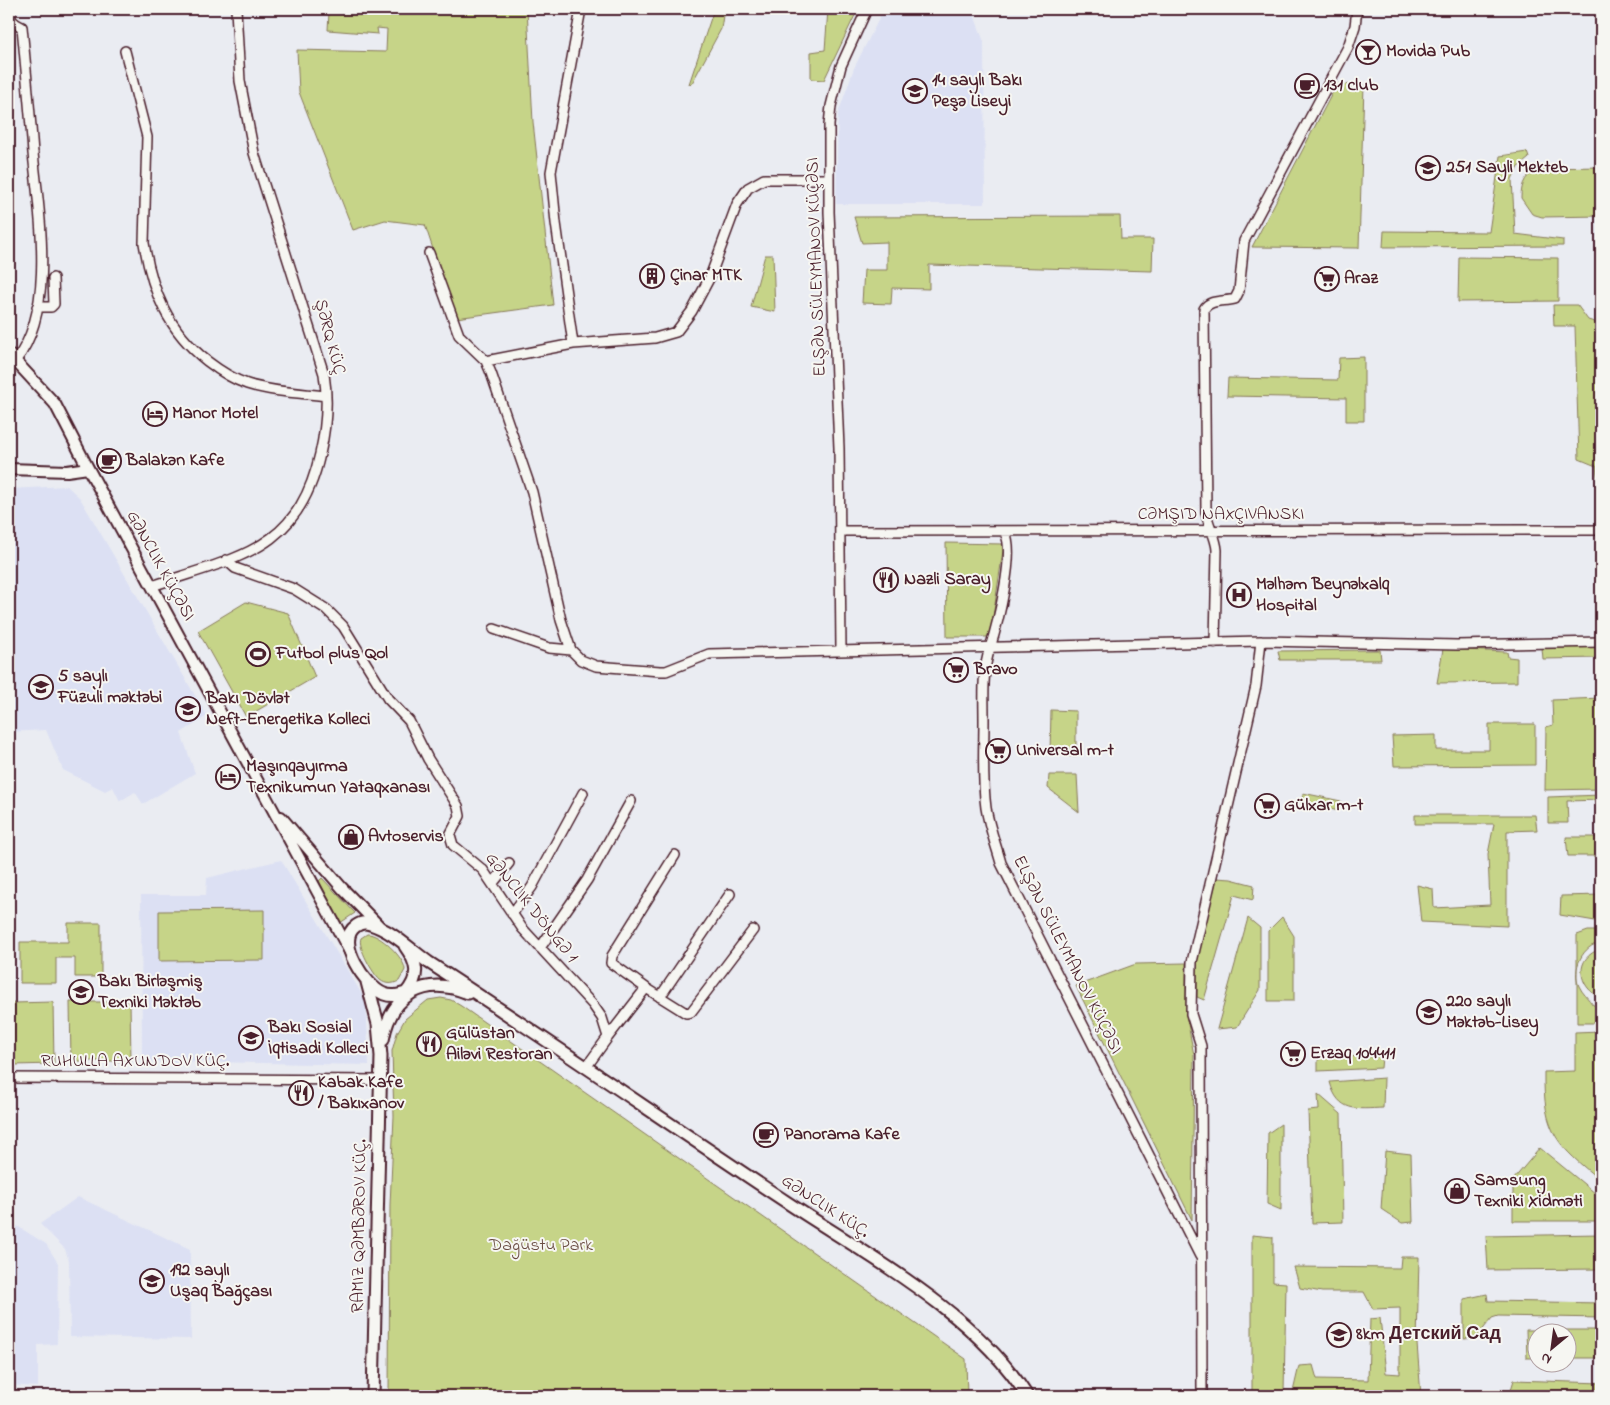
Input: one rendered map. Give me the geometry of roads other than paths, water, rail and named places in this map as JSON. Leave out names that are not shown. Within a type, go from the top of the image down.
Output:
[{"type":"main road","points":[[381,1056],[376,1009],[366,978],[350,953],[347,937],[356,926],[367,923],[384,930],[494,1005]]},
{"type":"main road","points":[[381,1056],[387,1024],[413,984],[417,971],[413,957],[405,946]]},
{"type":"main road","points":[[366,978],[384,994],[394,996],[432,986],[444,986],[459,989],[494,1005]]},
{"type":"main road","name":"GƏNCLIK KÜÇ.","points":[[494,1005],[587,1066],[944,1309],[992,1351],[1027,1396]]},
{"type":"main road","name":"RAMIZ QƏMBƏROV KÜÇ.","points":[[373,1396],[381,1056]]},
{"type":"street","points":[[9,9],[9,16],[14,23],[22,27],[39,213],[41,268],[38,307],[25,349],[12,357]]},
{"type":"street","name":"ŞƏRQ KÜÇ","points":[[152,586],[252,550],[269,541],[289,522],[304,501],[313,481],[322,443],[326,396],[324,374],[254,153],[240,81],[236,9]]},
{"type":"street","points":[[573,344],[556,223],[551,172],[581,9]]},
{"type":"street","name":"ELŞƏN SÜLEYMANOV KÜÇƏSI","points":[[841,650],[839,448],[828,179],[831,106],[841,66],[867,9]]},
{"type":"street","points":[[1215,643],[1217,550],[1216,539],[1206,512],[1204,309],[1207,304],[1212,302],[1235,298],[1240,284],[1244,241],[1348,47],[1355,26],[1357,9]]},
{"type":"street","points":[[125,51],[147,137],[144,207],[146,256],[157,294],[174,328],[192,349],[238,381],[266,389],[326,396]]},
{"type":"street","points":[[486,361],[573,344],[655,338],[676,332],[692,311],[710,277],[736,204],[748,188],[764,179],[828,179]]},
{"type":"street","points":[[429,254],[459,335],[486,361],[532,492],[561,620],[571,650],[581,660],[596,666],[666,671],[709,654],[841,650],[1261,641],[1457,645],[1601,642]]},
{"type":"street","points":[[38,307],[51,307],[54,304],[53,278]]},
{"type":"street","name":"GƏNCLIK KÜÇƏSI","points":[[12,357],[55,404],[270,802]]},
{"type":"street","points":[[9,469],[67,471],[88,468]]},
{"type":"street","points":[[840,531],[1601,530]]},
{"type":"street","name":"ELŞƏN SÜLEYMANOV KÜÇƏSI","points":[[1005,532],[1008,540],[1008,554],[998,622],[984,669],[984,775],[986,807],[1001,863],[1200,1256]]},
{"type":"street","name":"GƏNCLIK DÖNGƏ 1","points":[[226,560],[235,568],[282,583],[309,597],[326,609],[343,626],[388,699],[409,721],[428,759],[458,806],[461,812],[452,829],[450,840],[483,870],[512,914],[540,948],[593,1005],[602,1018],[608,1037]]},
{"type":"street","points":[[494,629],[549,648],[571,650]]},
{"type":"street","name":"ELŞƏN SÜLEYMANOV KÜÇƏSI","points":[[1202,1396],[1200,1256],[1201,1046],[1191,1014],[1192,962],[1256,686],[1261,641]]},
{"type":"street","points":[[512,914],[532,887],[583,793]]},
{"type":"street","points":[[540,948],[587,880],[631,801]]},
{"type":"street","points":[[270,802],[342,888],[384,930]]},
{"type":"street","points":[[270,802],[350,953]]},
{"type":"street","points":[[675,855],[612,956],[611,962],[660,997],[686,1013],[692,1012],[753,930]]},
{"type":"street","points":[[493,883],[509,863]]},
{"type":"street","points":[[660,997],[730,894]]},
{"type":"street","points":[[587,1066],[646,988]]},
{"type":"street","name":"RUHULLA AXUNDOV KÜÇ.","points":[[9,1078],[380,1080]]},
{"type":"place","name":"Movida Pub","points":[[1368,52]]},
{"type":"place","name":"131 club","points":[[1307,86]]},
{"type":"place","name":"14 saylı Bakı Peşə Liseyi","points":[[915,91]]},
{"type":"place","name":"251 Sayli Mekteb","points":[[1428,168]]},
{"type":"place","name":"Çinar MTK","points":[[652,276]]},
{"type":"place","name":"Araz","points":[[1327,279]]},
{"type":"place","name":"Manor Motel","points":[[155,414]]},
{"type":"place","name":"Balakən Kafe","points":[[109,461]]},
{"type":"place","name":"Nazli Saray","points":[[886,580]]},
{"type":"place","name":"Məlhəm Beynəlxalq Hospital","points":[[1239,595]]},
{"type":"place","name":"Futbol plus Qol","points":[[258,654]]},
{"type":"place","name":"Bravo","points":[[956,670]]},
{"type":"place","name":"5 saylı Füzuli məktəbi","points":[[41,687]]},
{"type":"place","name":"Bakı Dövlət Neft-Energetika Kolleci","points":[[188,709]]},
{"type":"place","name":"Universal m-t","points":[[998,751]]},
{"type":"place","name":"Maşınqayırma Texnikumun Yataqxanası","points":[[228,777]]},
{"type":"place","name":"Gülxar m-t","points":[[1267,806]]},
{"type":"place","name":"Avtoservis","points":[[351,837]]},
{"type":"place","name":"Bakı Birləşmiş Texniki Məktəb","points":[[81,992]]},
{"type":"place","name":"220 saylı Məktəb-Lisey","points":[[1429,1012]]},
{"type":"place","name":"Bakı Sosial İqtisadi Kolleci","points":[[251,1038]]},
{"type":"place","name":"Gülüstan Ailəvi Restoran","points":[[429,1044]]},
{"type":"place","name":"Erzaq 104411","points":[[1293,1054]]},
{"type":"place","name":"Kabak Kafe / Bakıxanov","points":[[301,1093]]},
{"type":"place","name":"Panorama Kafe","points":[[766,1135]]},
{"type":"place","name":"Samsung Texniki Xidməti","points":[[1457,1191]]},
{"type":"place","name":"192 saylı Uşaq Bağçası","points":[[152,1281]]},
{"type":"place","name":"8km Детский Сад","points":[[1339,1335]]},
{"type":"park label","name":"Dağüstu Park","points":[[541,1246]]}]
